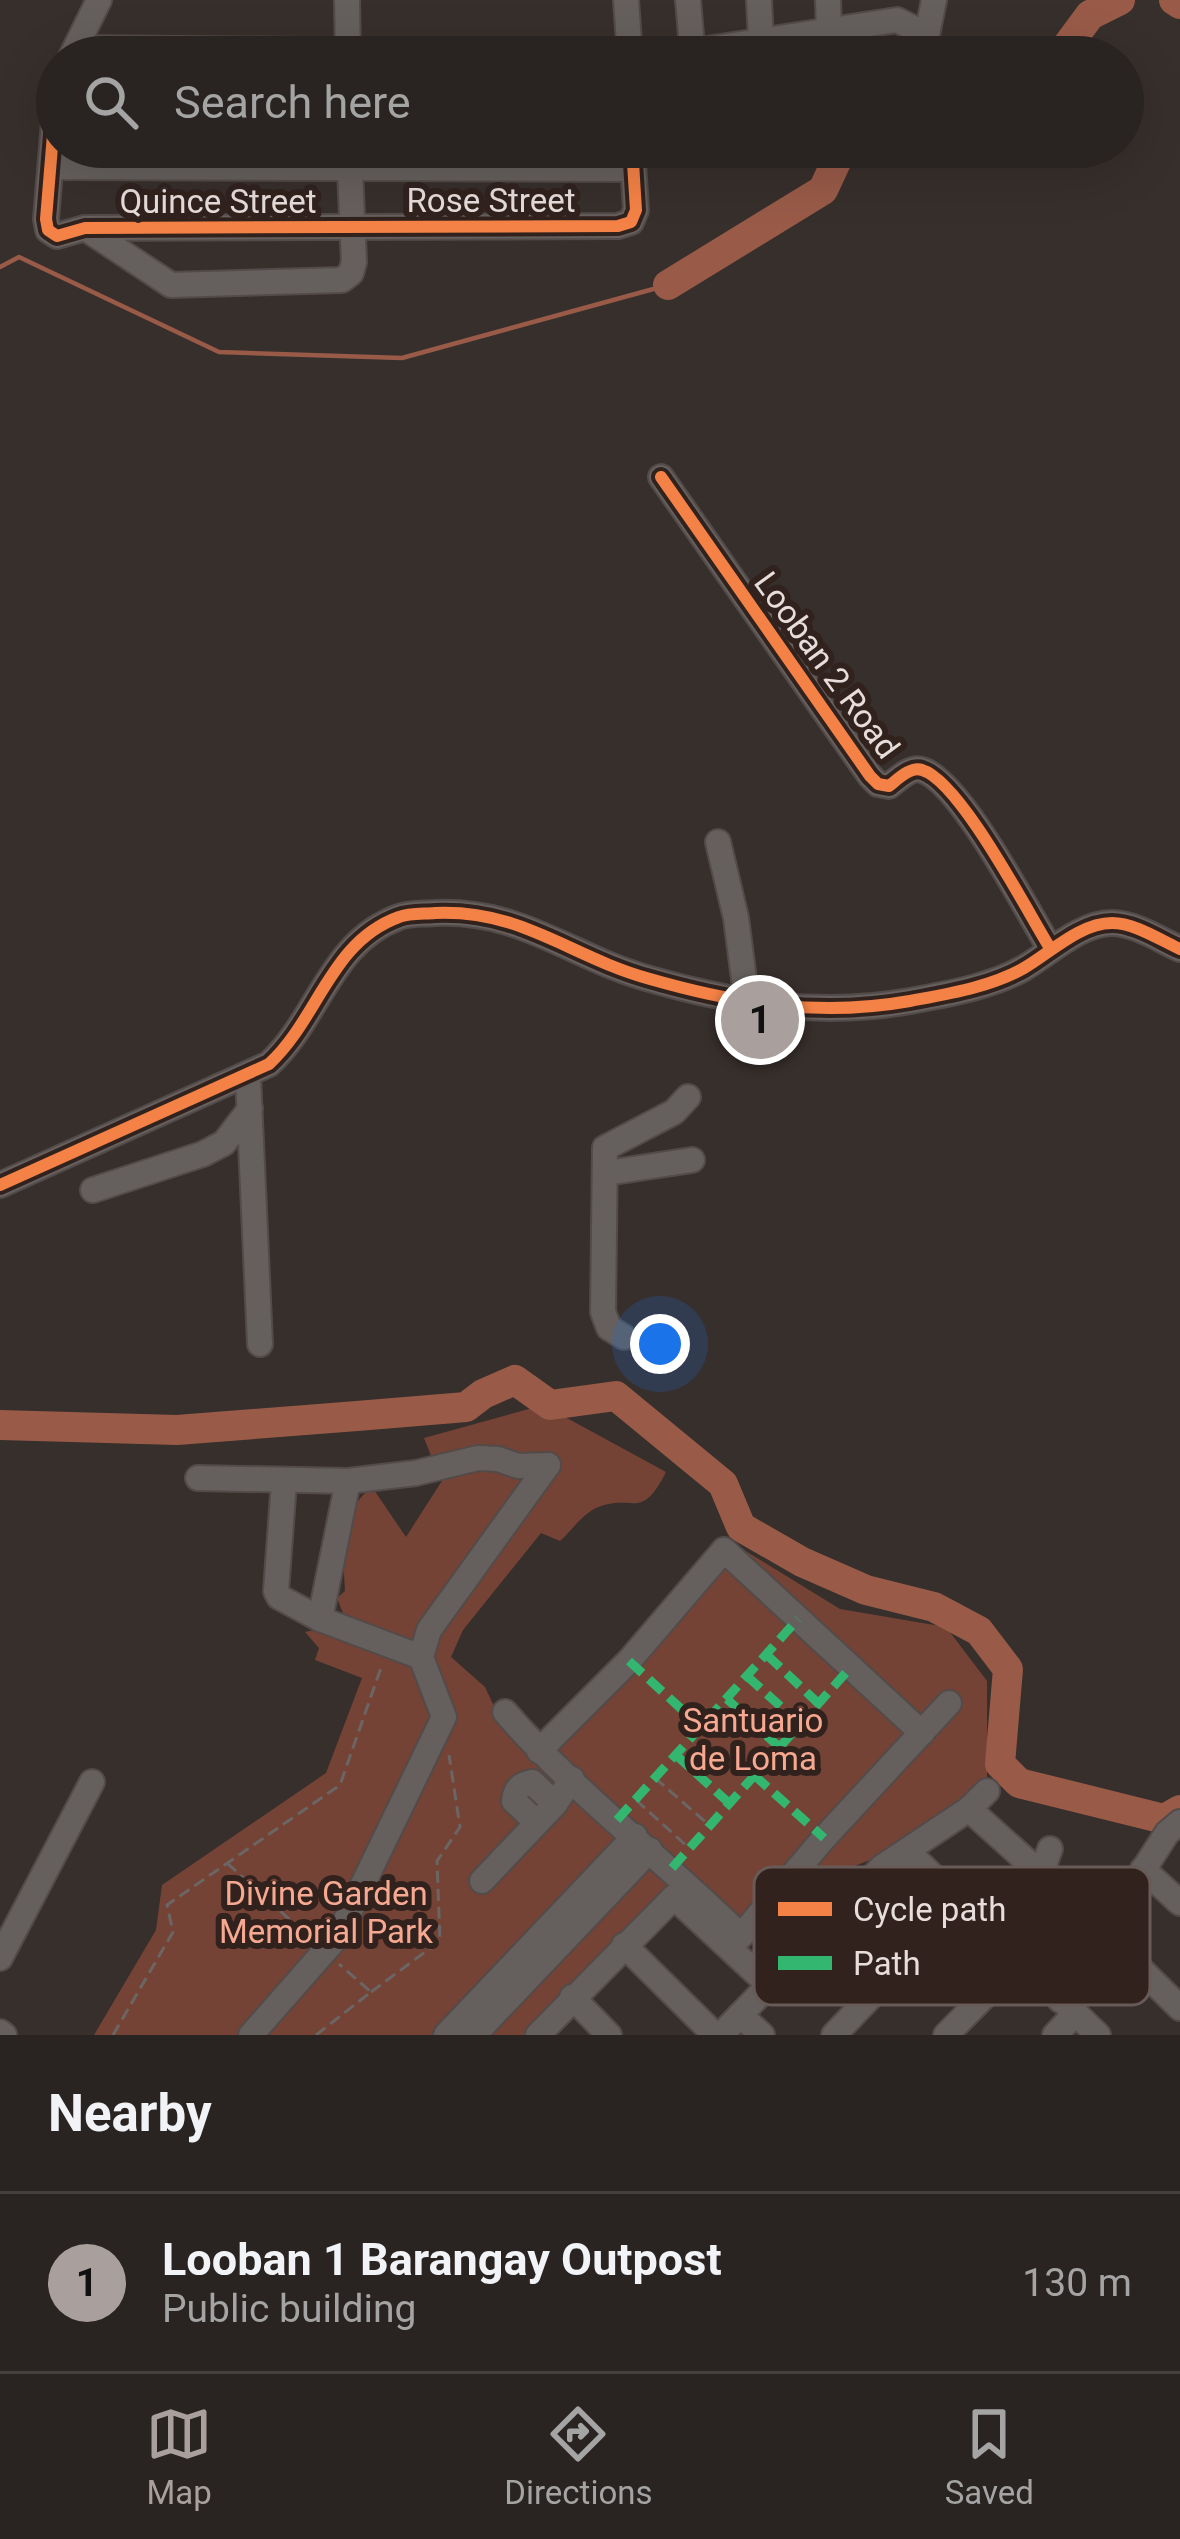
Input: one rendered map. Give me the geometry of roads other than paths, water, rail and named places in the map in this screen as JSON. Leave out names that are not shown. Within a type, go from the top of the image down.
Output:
[{"type":"street","points":[[81,36],[99,0]]},
{"type":"street","points":[[346,0],[347,36]]},
{"type":"street","points":[[626,0],[629,36]]},
{"type":"street","points":[[688,0],[691,36]]},
{"type":"street","points":[[759,0],[761,36]]},
{"type":"street","points":[[828,0],[830,30]]},
{"type":"street","points":[[792,36],[896,10],[926,35],[934,0]]},
{"type":"street","points":[[52,168],[48,230],[57,236],[86,228],[171,285],[342,280],[351,273],[349,168]]},
{"type":"street","name":"Rose Street","points":[[351,227],[618,226],[631,223],[636,210],[632,168]]},
{"type":"street","name":"Quince Street","points":[[86,228],[351,227]]},
{"type":"street","name":"Looban 2 Road","points":[[661,477],[870,776],[889,786],[920,769],[946,788],[966,809],[1050,948]]},
{"type":"street","points":[[718,842],[736,918],[747,1002]]},
{"type":"street","points":[[0,1185],[248,1076],[286,1048],[355,941],[401,915],[472,911],[511,921],[644,978],[790,1010],[851,1010],[912,1001],[994,980],[1109,922],[1180,949]]},
{"type":"street","points":[[248,1076],[260,1344]]},
{"type":"street","points":[[624,1336],[609,1328],[603,1312],[605,1148],[674,1112],[688,1097]]},
{"type":"street","points":[[93,1190],[224,1144],[250,1109]]},
{"type":"street","points":[[613,1172],[692,1160]]},
{"type":"street","points":[[198,1478],[348,1481],[416,1473],[478,1458],[518,1466],[548,1465],[429,1630],[421,1657],[443,1717],[338,1936],[251,2035]]},
{"type":"street","points":[[320,1619],[348,1481]]},
{"type":"street","points":[[284,1482],[276,1591],[284,1602],[421,1657]]},
{"type":"street","points":[[539,1751],[629,1661],[724,1550],[922,1733]]},
{"type":"street","points":[[803,1867],[949,1703]]},
{"type":"street","points":[[505,1712],[539,1751],[741,1936],[754,1921]]},
{"type":"street","points":[[482,1881],[555,1804],[572,1779]]},
{"type":"street","points":[[0,1958],[92,1782]]},
{"type":"street","points":[[537,1823],[514,1801],[515,1792],[532,1782],[555,1804]]},
{"type":"street","points":[[882,1867],[978,1800],[1046,1862],[1043,1867]]},
{"type":"street","points":[[1144,1867],[1180,1822]]},
{"type":"street","points":[[446,2035],[531,1957],[642,1843]]},
{"type":"street","points":[[908,1852],[923,1867]]},
{"type":"street","points":[[1150,1875],[1179,1902]]},
{"type":"street","points":[[538,2035],[669,1898],[680,1900],[754,1970]]},
{"type":"street","points":[[623,1945],[718,2035],[754,2001]]},
{"type":"street","points":[[474,2035],[531,1957]]},
{"type":"street","points":[[1150,1978],[1180,2008]]},
{"type":"street","points":[[572,1997],[609,2035]]},
{"type":"street","points":[[834,2035],[863,2005]]},
{"type":"street","points":[[946,2035],[976,2005]]},
{"type":"street","points":[[1055,2035],[1062,2005]]},
{"type":"street","points":[[1066,2005],[1098,2035]]},
{"type":"street","points":[[740,2015],[762,2035]]},
{"type":"waterway","points":[[1074,36],[1090,15],[1120,0]]},
{"type":"waterway","points":[[1174,0],[1180,4]]},
{"type":"waterway","points":[[668,285],[823,190],[833,168]]},
{"type":"waterway","points":[[0,267],[19,257],[219,352],[402,358],[668,285]]},
{"type":"waterway","points":[[0,1425],[177,1430],[466,1407],[515,1380],[550,1405],[616,1396],[723,1484],[741,1527],[802,1562],[866,1590],[934,1607],[979,1631],[1008,1669],[1000,1764],[1019,1783],[1164,1819],[1180,1810]]},
{"type":"place","name":"Looban 1 Barangay Outpost","points":[[760,1020]]},
{"type":"park label","name":"Santuario de Loma","points":[[753,1739]]},
{"type":"park label","name":"Divine Garden Memorial Park","points":[[326,1912]]}]
